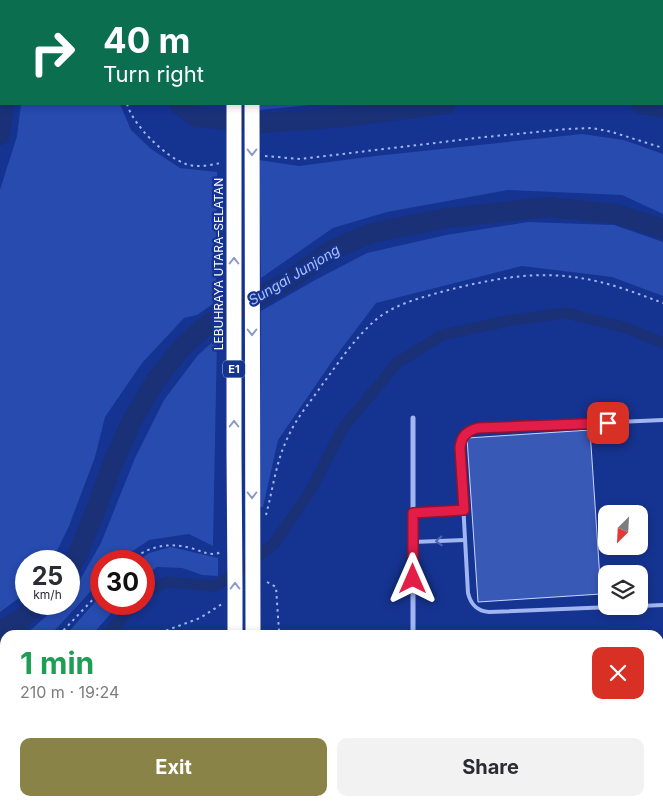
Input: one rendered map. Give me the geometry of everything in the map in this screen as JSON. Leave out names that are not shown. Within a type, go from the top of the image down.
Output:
[{"type":"highway","name":"LEBUHRAYA UTARA–SELATAN","points":[[234,105],[235,630]]},
{"type":"highway","name":"E1","points":[[252,105],[253,630]]},
{"type":"street","points":[[413,418],[413,630]]},
{"type":"lane","points":[[598,608],[489,612],[481,611],[470,601],[465,540],[461,441],[465,434],[478,428],[663,420]]},
{"type":"lane","points":[[413,513],[464,510]]},
{"type":"lane","points":[[413,542],[465,540]]},
{"type":"lane","points":[[648,606],[663,605]]},
{"type":"path","points":[[127,105],[137,124],[175,159],[187,165],[200,166],[223,163]]},
{"type":"path","points":[[259,156],[300,159],[485,137],[592,128],[612,132],[663,148]]},
{"type":"path","points":[[265,520],[281,455],[288,435],[348,350],[368,327],[390,310],[428,296],[503,278],[549,275],[580,278],[663,303]]},
{"type":"path","points":[[149,550],[165,545],[180,546],[211,555],[219,554],[227,548]]},
{"type":"path","points":[[64,630],[90,603]]},
{"type":"shaded area","points":[[21,105],[120,105],[131,130],[151,149],[180,168],[217,172],[216,302],[197,315],[184,318],[142,363],[105,417],[95,457],[69,526],[57,550],[15,550],[15,601],[0,612],[0,190],[17,136]]},
{"type":"shaded area","points":[[259,105],[311,105],[259,110]]},
{"type":"shaded area","points":[[582,134],[624,140],[663,154],[663,214],[622,195],[508,190],[387,212],[333,228],[261,278],[259,160],[299,166]]},
{"type":"shaded area","points":[[528,222],[614,225],[663,242],[663,296],[612,277],[522,266],[376,303],[333,360],[278,440],[263,507],[259,507],[261,311],[367,253],[446,235]]},
{"type":"shaded area","points":[[217,338],[213,546],[189,534],[149,540],[134,550],[97,550],[135,458],[164,400],[198,355]]},
{"type":"shaded area","points":[[171,547],[218,558],[218,576],[202,575],[182,568],[155,568],[155,551]]},
{"type":"shaded area","points":[[90,562],[90,592],[80,603],[80,580]]},
{"type":"shaded area","points":[[90,608],[90,615],[109,615],[96,630],[70,630]]},
{"type":"shaded area","points":[[48,615],[69,615],[55,630],[31,630]]},
{"type":"building","points":[[590,430],[599,565],[598,594],[478,602],[467,438]]},
{"type":"waterway","name":"Sungai Junjong","points":[[0,135],[4,105]]},
{"type":"waterway","points":[[180,105],[196,117],[264,123],[344,117],[438,105]]},
{"type":"waterway","points":[[646,105],[663,108]]},
{"type":"waterway","name":"Sungai Junjong","points":[[79,550],[131,422],[156,380],[183,346],[206,326],[288,281],[332,250],[372,233],[446,218],[548,207],[616,214],[663,229]]},
{"type":"waterway","points":[[155,587],[167,582],[216,586],[273,545],[311,490],[342,429],[397,363],[442,335],[512,320],[566,313],[627,328],[663,343]]},
{"type":"waterway","name":"Sungai Junjong","points":[[2,630],[26,615]]},
{"type":"waterway","points":[[110,630],[125,615]]},
{"type":"route","points":[[413,579],[413,513],[464,510],[460,448],[465,434],[478,428],[608,423]]}]
